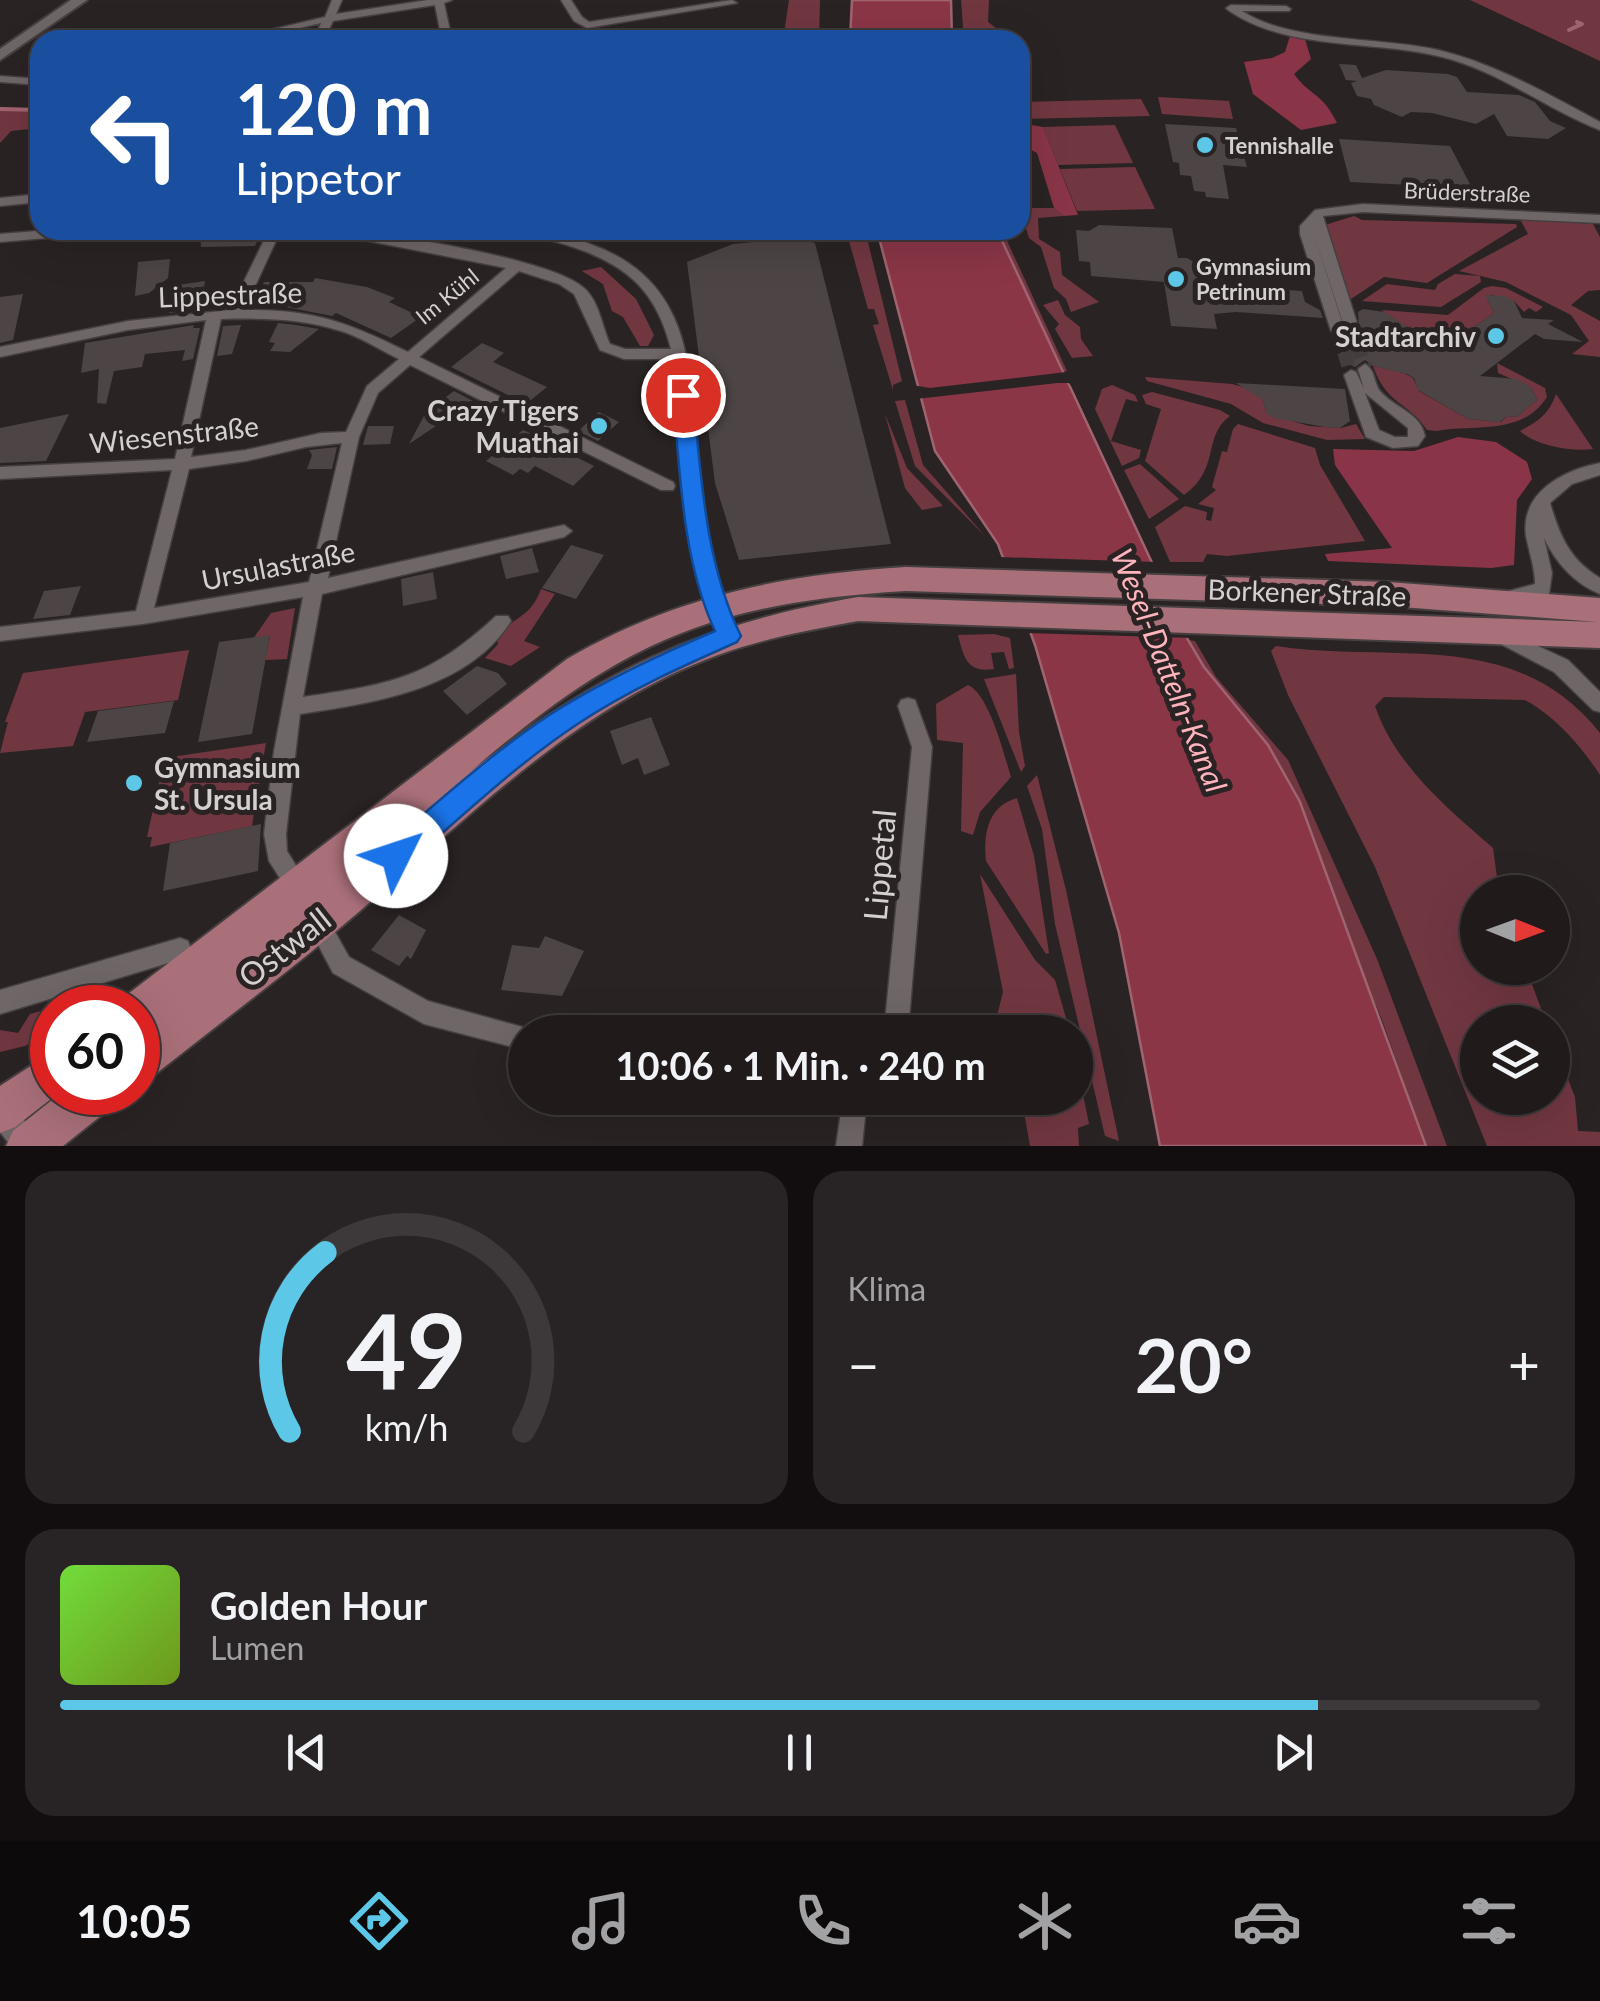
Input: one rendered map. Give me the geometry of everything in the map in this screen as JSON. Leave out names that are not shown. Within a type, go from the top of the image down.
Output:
[{"type":"main road","points":[[37,30],[80,0]]},
{"type":"main road","points":[[0,56],[30,35]]},
{"type":"main road","name":"Borkener Straße","points":[[722,621],[850,582],[990,582],[1180,588],[1487,613],[1600,635]]},
{"type":"main road","name":"Borkener Straße","points":[[722,621],[858,609],[1206,620],[1600,610]]},
{"type":"main road","name":"Ostwall","points":[[160,1041],[309,907],[539,736],[722,621]]},
{"type":"main road","name":"Ostwall","points":[[160,997],[309,907]]},
{"type":"main road","points":[[0,1112],[30,1090]]},
{"type":"main road","points":[[28,1146],[68,1115]]},
{"type":"street","points":[[322,30],[336,0]]},
{"type":"street","points":[[278,30],[447,0]]},
{"type":"street","points":[[566,0],[587,25]]},
{"type":"street","points":[[439,1],[445,30]]},
{"type":"street","points":[[583,30],[587,25],[732,3]]},
{"type":"street","points":[[1279,28],[1289,4],[1231,8],[1242,16],[1279,28],[1446,55],[1600,127]]},
{"type":"street","points":[[0,79],[30,81]]},
{"type":"street","points":[[0,202],[30,199]]},
{"type":"street","name":"Brüderstraße","points":[[1344,327],[1306,234],[1306,226],[1315,217],[1333,210],[1600,219]]},
{"type":"street","points":[[0,238],[30,235]]},
{"type":"street","points":[[234,316],[270,240]]},
{"type":"street","points":[[404,240],[554,278],[578,290],[601,342],[614,352],[678,354]]},
{"type":"street","points":[[561,240],[594,251],[636,274],[663,306],[672,324],[692,488],[722,621]]},
{"type":"street","name":"Im Kühl","points":[[508,1034],[424,1012],[341,965],[277,854],[275,834],[310,604],[352,438],[369,394],[515,267]]},
{"type":"street","points":[[143,617],[214,316]]},
{"type":"street","name":"Lippestraße","points":[[0,352],[122,327],[214,316],[300,316],[332,322],[667,486]]},
{"type":"street","points":[[1358,372],[1372,392],[1415,426],[1417,436],[1412,442],[1393,443],[1372,434],[1358,372]]},
{"type":"street","name":"Wiesenstraße","points":[[0,474],[182,464],[236,458],[318,439],[352,438]]},
{"type":"street","points":[[1487,613],[1543,589],[1546,576],[1533,524],[1543,504],[1564,479],[1600,468]]},
{"type":"street","points":[[1543,504],[1554,544],[1573,568],[1600,587]]},
{"type":"street","name":"Ursulastraße","points":[[0,634],[143,617],[316,588],[564,531]]},
{"type":"street","points":[[1487,613],[1560,666],[1600,704]]},
{"type":"street","points":[[294,707],[419,684],[476,648],[502,621]]},
{"type":"street","name":"Lippetal","points":[[898,1015],[922,747],[908,706]]},
{"type":"street","points":[[0,1002],[180,948]]},
{"type":"street","points":[[0,1112],[28,1146]]},
{"type":"street","points":[[849,1146],[852,1115]]},
{"type":"shaded area","points":[[789,0],[820,0],[819,30],[784,30]]},
{"type":"shaded area","points":[[961,0],[989,0],[988,22],[999,30],[963,30]]},
{"type":"shaded area","points":[[1470,0],[1600,0],[1600,61]]},
{"type":"shaded area","points":[[1290,36],[1305,39],[1311,59],[1294,74],[1321,100],[1337,123],[1301,130],[1253,94],[1244,62],[1285,52]]},
{"type":"shaded area","points":[[1158,97],[1229,101],[1233,119],[1162,114]]},
{"type":"shaded area","points":[[1141,99],[1150,116],[1030,119],[1030,102]]},
{"type":"shaded area","points":[[0,107],[30,108],[30,129],[11,131],[0,143]]},
{"type":"shaded area","points":[[1030,125],[1043,127],[1078,215],[1063,216],[1054,208],[1037,153],[1030,149]]},
{"type":"shaded area","points":[[1115,125],[1133,163],[1058,165],[1043,127]]},
{"type":"shaded area","points":[[1135,167],[1155,209],[1077,211],[1060,169]]},
{"type":"shaded area","points":[[1030,208],[1054,208],[1063,216],[1038,218],[1039,239],[1060,252],[1062,275],[1099,302],[1071,312],[1066,299],[1054,288],[1041,247],[1030,239]]},
{"type":"shaded area","points":[[1354,216],[1362,220],[1517,227],[1427,283],[1384,277],[1348,301],[1325,225]]},
{"type":"shaded area","points":[[1520,219],[1593,224],[1600,237],[1600,290],[1588,291],[1571,305],[1600,321],[1600,357],[1572,354],[1589,341],[1571,315],[1506,282],[1459,271],[1528,234]]},
{"type":"shaded area","points":[[849,240],[867,240],[902,381],[893,385],[893,390],[873,325],[879,324],[874,309],[868,309]]},
{"type":"shaded area","points":[[1002,240],[1007,240],[1067,371],[1061,372]]},
{"type":"shaded area","points":[[601,267],[636,299],[654,335],[648,346],[640,346],[623,317],[612,311],[603,284],[582,271]]},
{"type":"shaded area","points":[[1455,274],[1480,276],[1481,282],[1441,307],[1362,301],[1387,284],[1435,290]]},
{"type":"shaded area","points":[[1492,286],[1506,288],[1543,307],[1536,312],[1529,308],[1524,312],[1514,301],[1492,295],[1487,299],[1494,313],[1461,336],[1416,333],[1381,310],[1448,315]]},
{"type":"shaded area","points":[[1058,300],[1065,315],[1080,327],[1081,339],[1093,356],[1072,358],[1055,329],[1059,324],[1043,305]]},
{"type":"shaded area","points":[[1497,363],[1545,388],[1547,397],[1525,418],[1511,423],[1437,431],[1427,430],[1391,396],[1373,366],[1413,378],[1419,391],[1468,419],[1501,422],[1507,416],[1516,417],[1537,400],[1531,387],[1498,373]]},
{"type":"shaded area","points":[[1145,377],[1247,388],[1263,399],[1266,413],[1309,426],[1341,428],[1356,424],[1365,439],[1327,440],[1263,423],[1231,404],[1147,381]]},
{"type":"shaded area","points":[[1112,385],[1135,395],[1138,402],[1126,399],[1111,441],[1141,450],[1139,458],[1122,466],[1095,409],[1102,389]]},
{"type":"shaded area","points":[[1152,392],[1230,416],[1216,433],[1203,474],[1184,495],[1145,461],[1161,409],[1146,404],[1142,395]]},
{"type":"shaded area","points":[[1556,394],[1593,449],[1555,447],[1520,431],[1542,416]]},
{"type":"shaded area","points":[[905,400],[923,465],[985,536],[915,466],[895,401]]},
{"type":"shaded area","points":[[885,414],[907,468],[943,506],[922,510],[905,488]]},
{"type":"shaded area","points":[[1238,424],[1315,448],[1320,465],[1365,541],[1227,556],[1207,554],[1203,562],[1170,562],[1155,527],[1185,506],[1207,512],[1206,520],[1211,521],[1214,508],[1198,504],[1216,490],[1212,487],[1222,451],[1227,452]]},
{"type":"shaded area","points":[[1458,437],[1496,442],[1527,462],[1532,479],[1517,500],[1514,565],[1491,568],[1328,561],[1325,554],[1392,548],[1335,465],[1333,449],[1414,451]]},
{"type":"shaded area","points":[[1140,464],[1179,499],[1149,519],[1124,470]]},
{"type":"shaded area","points":[[541,589],[555,594],[524,641],[540,647],[511,666],[485,658],[498,644],[496,636],[527,611]]},
{"type":"shaded area","points":[[295,608],[287,659],[265,660],[270,637],[253,639],[271,613]]},
{"type":"shaded area","points":[[994,634],[1010,638],[1014,668],[1009,669],[1004,652],[991,653],[994,669],[978,669],[965,657],[958,635]]},
{"type":"shaded area","points":[[1188,640],[1195,641],[1216,677],[1288,760],[1377,959],[1447,1146],[1426,1146],[1382,1020],[1268,745],[1203,667]]},
{"type":"shaded area","points":[[1276,646],[1408,653],[1491,663],[1530,677],[1567,699],[1600,733],[1600,775],[1567,733],[1525,700],[1384,697],[1375,706],[1409,767],[1493,848],[1497,875],[1460,875],[1460,985],[1532,985],[1540,1005],[1460,1005],[1460,1079],[1375,867],[1288,695],[1271,651]]},
{"type":"shaded area","points":[[189,650],[178,700],[85,712],[73,746],[0,753],[5,722],[23,673]]},
{"type":"shaded area","points":[[1016,674],[1025,766],[1021,772],[984,679]]},
{"type":"shaded area","points":[[968,685],[989,712],[1011,777],[980,812],[973,835],[961,831],[963,743],[937,740],[936,704]]},
{"type":"shaded area","points":[[266,743],[252,826],[150,847],[152,837],[147,837],[159,782],[171,757]]},
{"type":"shaded area","points":[[1037,775],[1092,1015],[1076,1015],[1055,924],[1042,829],[1027,786]]},
{"type":"shaded area","points":[[1017,798],[1034,856],[1049,953],[1046,954],[986,861],[985,841],[990,822],[999,807]]},
{"type":"shaded area","points":[[980,874],[1035,960],[1055,980],[1065,1015],[997,1015],[1003,992]]},
{"type":"shaded area","points":[[30,1014],[30,1043],[0,1052],[0,1030],[18,1033]]},
{"type":"shaded area","points":[[1093,1018],[1119,1141],[1105,1136],[1093,1085]]},
{"type":"shaded area","points":[[1570,1084],[1578,1131],[1600,1132],[1600,1146],[1487,1146],[1475,1115],[1570,1115]]},
{"type":"shaded area","points":[[1025,1115],[1087,1115],[1089,1124],[1078,1128],[1079,1146],[1030,1146]]},
{"type":"water","points":[[852,0],[951,0],[952,30],[850,30]]},
{"type":"water","name":"Wesel-Datteln-Kanal","points":[[880,240],[1002,240],[1188,640],[1204,667],[1268,745],[1300,802],[1426,1146],[1160,1146],[1119,933],[1035,645],[998,544],[935,451]]},
{"type":"pier","points":[[1066,372],[1074,389],[1069,383],[1057,383],[916,399],[912,385],[930,388]]},
{"type":"pier","points":[[998,557],[1157,562],[1193,638],[1026,633]]},
{"type":"building","points":[[1339,64],[1356,65],[1362,78],[1386,70],[1448,74],[1457,77],[1467,92],[1519,95],[1535,102],[1550,121],[1566,128],[1548,139],[1507,136],[1494,114],[1476,124],[1432,113],[1411,112],[1402,117],[1374,105],[1371,99],[1357,96],[1351,83],[1357,81],[1346,80]]},
{"type":"building","name":"Tennishalle","points":[[1165,124],[1236,128],[1247,167],[1223,165],[1229,199],[1206,197],[1205,192],[1194,191],[1191,176],[1180,175],[1179,163],[1173,162]]},
{"type":"building","points":[[1339,139],[1450,146],[1472,188],[1350,182]]},
{"type":"building","name":"Gymnasium Petrinum","points":[[1099,225],[1172,228],[1178,258],[1187,258],[1234,286],[1302,291],[1305,302],[1320,310],[1323,318],[1236,312],[1214,314],[1217,329],[1171,326],[1164,282],[1091,276],[1090,262],[1079,261],[1076,230],[1089,231]]},
{"type":"building","points":[[201,240],[258,240],[255,246],[201,247]]},
{"type":"building","points":[[774,240],[815,243],[891,544],[739,560],[715,483],[687,262],[733,244]]},
{"type":"building","points":[[170,259],[168,278],[149,293],[135,296],[138,262]]},
{"type":"building","points":[[315,278],[367,287],[395,298],[389,302],[421,317],[391,338],[336,313],[332,316],[286,307],[253,306],[264,282],[313,282]]},
{"type":"building","points":[[205,281],[201,309],[169,313],[178,285]]},
{"type":"building","points":[[23,294],[13,340],[0,343],[0,297]]},
{"type":"building","points":[[1485,295],[1505,296],[1514,301],[1522,318],[1554,320],[1548,324],[1583,342],[1544,339],[1535,334],[1480,376],[1517,379],[1531,387],[1537,400],[1516,417],[1507,416],[1500,422],[1468,419],[1418,390],[1414,378],[1407,374],[1373,366],[1365,360],[1355,367],[1344,362],[1337,338],[1359,326],[1358,312],[1363,309],[1385,312],[1416,333],[1461,336],[1494,313]]},
{"type":"building","points":[[278,323],[319,329],[290,352],[270,351],[275,343],[269,342]]},
{"type":"building","points":[[194,325],[193,328],[200,328],[193,359],[182,361],[185,350],[145,354],[142,367],[114,371],[106,404],[97,403],[99,369],[81,373],[85,343]]},
{"type":"building","points":[[241,325],[232,354],[217,356],[223,326]]},
{"type":"building","points":[[482,343],[504,353],[493,362],[547,387],[526,404],[451,367]]},
{"type":"building","points":[[1236,383],[1345,389],[1350,421],[1340,428],[1274,418],[1266,413],[1263,400]]},
{"type":"building","points":[[454,391],[473,401],[409,444],[426,412]]},
{"type":"building","name":"Crazy Tigers Muathai","points":[[599,412],[619,422],[598,441],[578,431]]},
{"type":"building","points":[[69,414],[46,461],[0,463],[0,428]]},
{"type":"building","points":[[368,426],[394,426],[390,444],[363,445]]},
{"type":"building","points":[[523,430],[582,455],[578,458],[594,466],[573,486],[535,466],[528,473],[520,469],[513,475],[486,461]]},
{"type":"building","points":[[337,447],[332,469],[307,469],[312,455],[309,450]]},
{"type":"building","points":[[571,545],[604,555],[576,599],[542,588]]},
{"type":"building","points":[[532,548],[539,572],[506,579],[500,556]]},
{"type":"building","points":[[433,572],[437,599],[403,606],[401,579]]},
{"type":"building","points":[[81,586],[70,615],[33,619],[44,591]]},
{"type":"building","points":[[270,635],[252,734],[198,742],[219,642]]},
{"type":"building","points":[[477,666],[498,673],[507,684],[467,715],[443,691]]},
{"type":"building","points":[[174,701],[165,733],[87,742],[98,711]]},
{"type":"building","points":[[651,717],[670,765],[644,775],[638,758],[622,765],[610,731]]},
{"type":"building","points":[[261,824],[258,871],[163,891],[170,843]]},
{"type":"building","points":[[399,915],[426,930],[411,959],[407,956],[399,966],[371,950]]},
{"type":"building","points":[[545,936],[584,951],[562,996],[501,990],[512,945],[539,948]]},
{"type":"waterway","points":[[1569,30],[1582,24],[1577,22]]},
{"type":"waterway","points":[[0,109],[30,110]]},
{"type":"tunnel","points":[[1350,323],[1365,369]]},
{"type":"tunnel","points":[[1338,331],[1351,375]]},
{"type":"place","name":"Tennishalle","points":[[1205,145]]},
{"type":"place","name":"Gymnasium Petrinum","points":[[1176,279]]},
{"type":"place","name":"Stadtarchiv","points":[[1496,336]]},
{"type":"place","name":"Crazy Tigers Muathai","points":[[599,426]]},
{"type":"place","name":"Gymnasium St. Ursula","points":[[134,783]]},
{"type":"route","points":[[396,856],[507,760],[571,714],[658,666],[729,636],[715,606],[706,564],[692,488],[683,395]]}]
